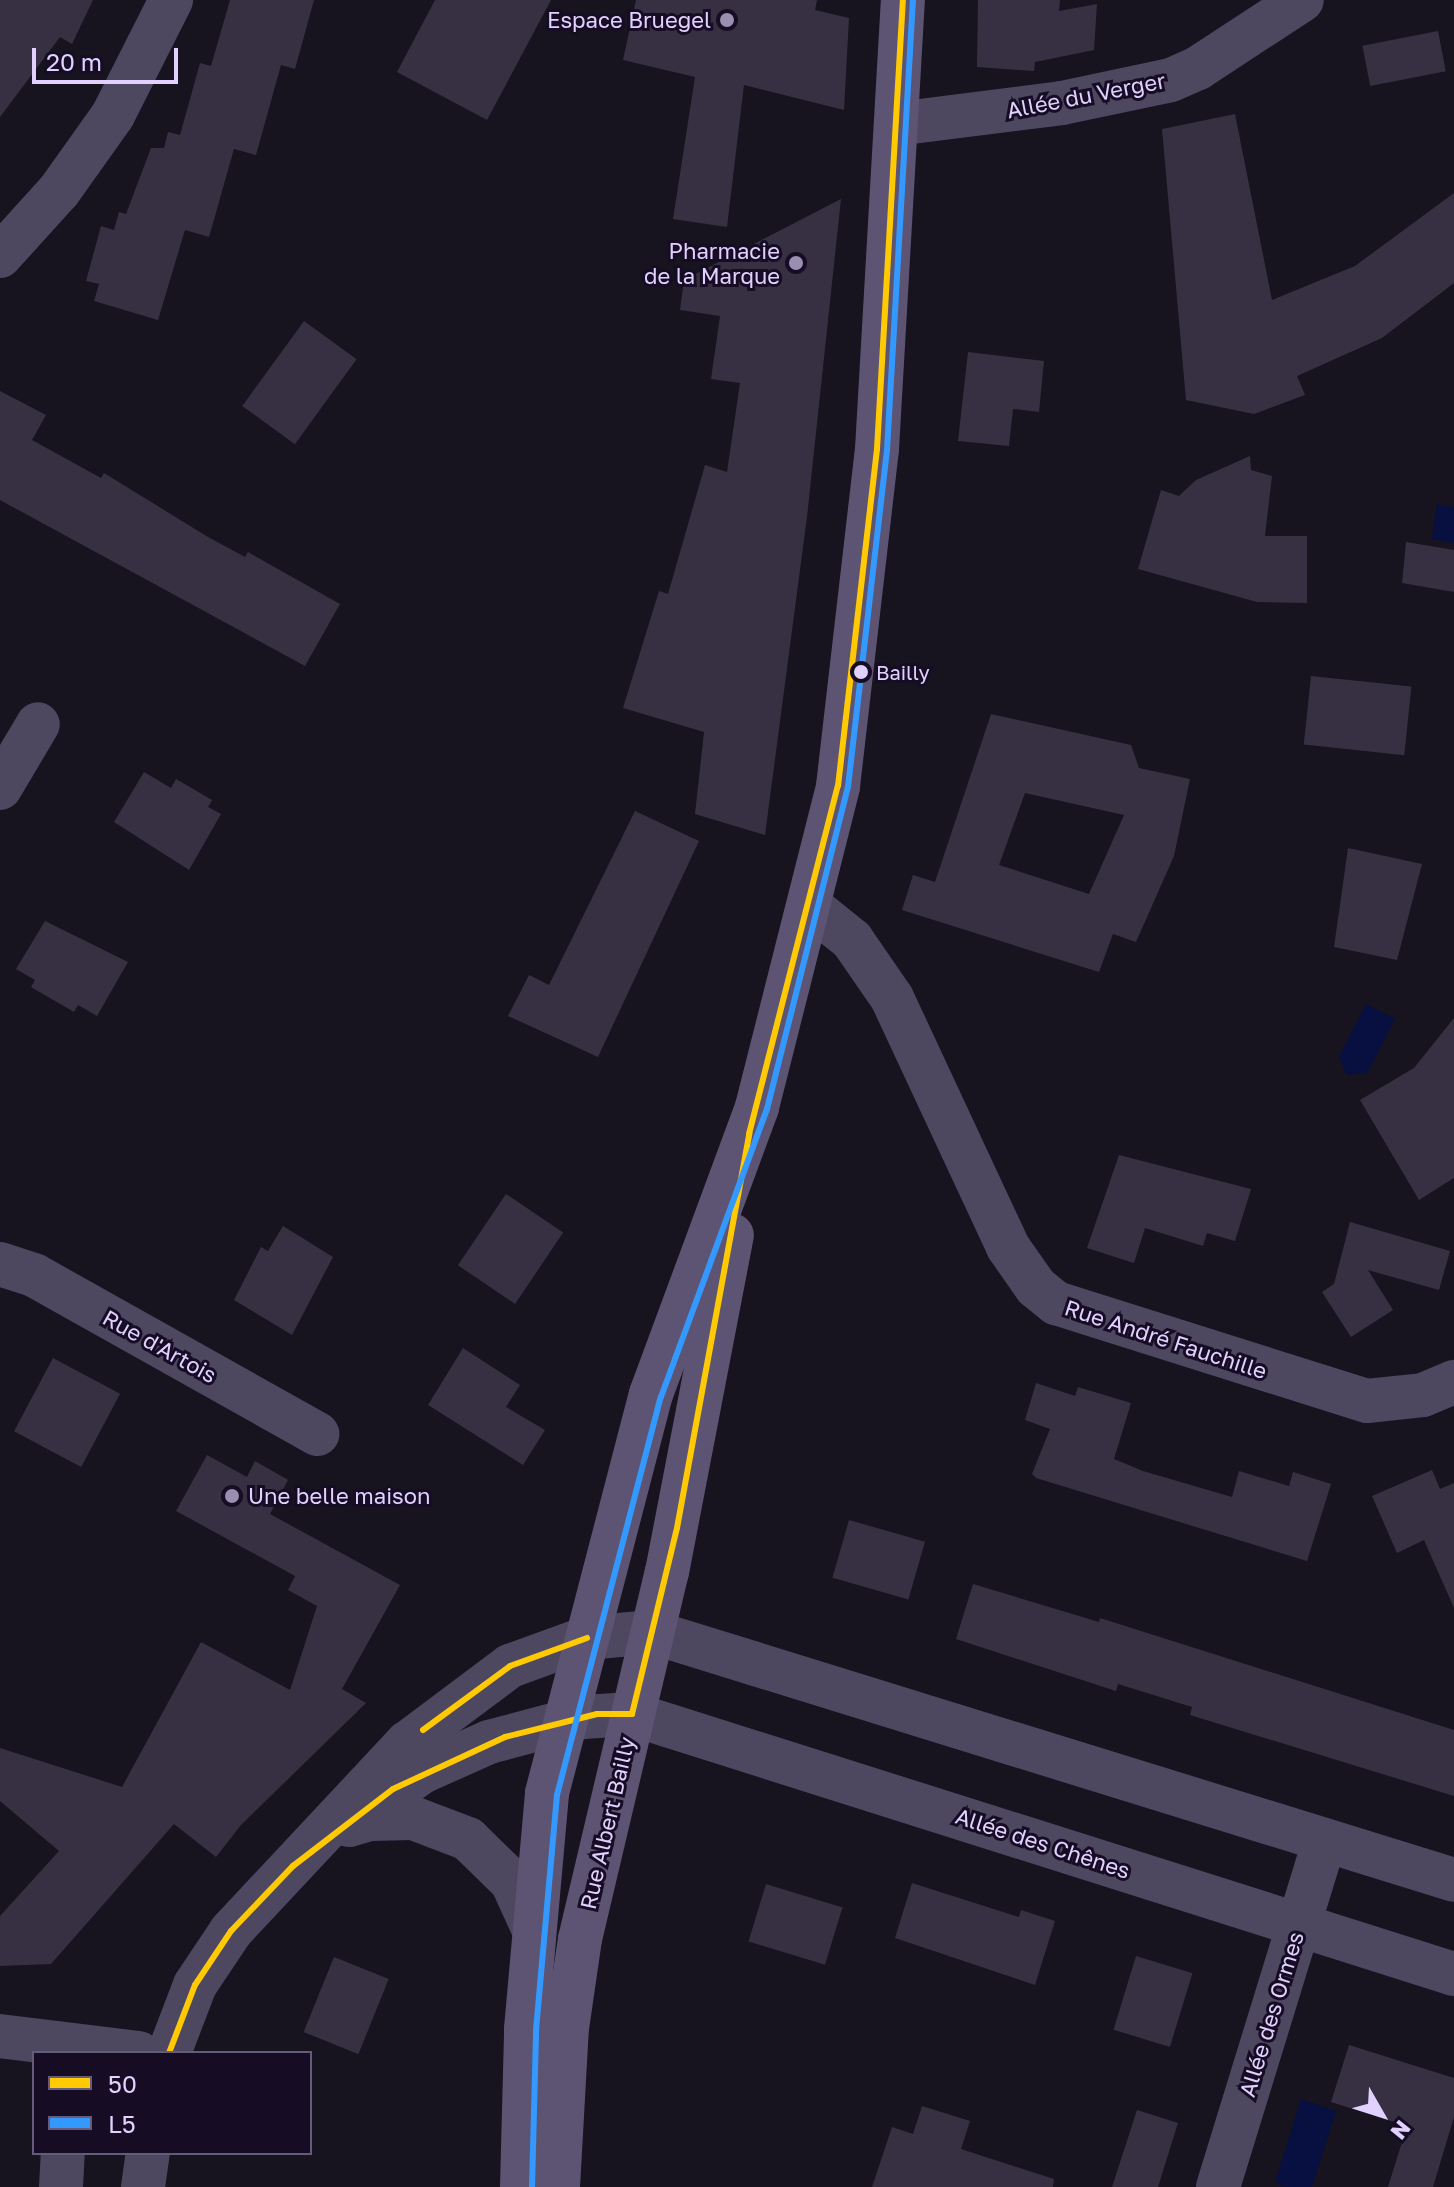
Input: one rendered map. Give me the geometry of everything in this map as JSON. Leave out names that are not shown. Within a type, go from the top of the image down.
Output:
[{"type":"main road","name":"Rue Albert Bailly","points":[[558,2187],[573,1978],[679,1516],[749,1134],[811,907],[838,786],[861,617],[877,449],[903,0]]},
{"type":"main road","name":"Rue Albert Bailly","points":[[522,2187],[533,1928],[542,1823],[565,1722],[651,1394],[749,1134]]},
{"type":"street","points":[[0,256],[97,140],[138,72],[171,0]]},
{"type":"street","name":"Allée du Verger","points":[[896,124],[1062,103],[1171,80],[1198,68],[1302,0]]},
{"type":"street","points":[[0,788],[38,724]]},
{"type":"street","name":"Rue André Fauchille","points":[[811,907],[852,940],[892,998],[1008,1247],[1036,1287],[1056,1303],[1367,1401],[1423,1395],[1454,1382]]},
{"type":"street","name":"Rue d'Artois","points":[[0,1264],[34,1275],[317,1434]]},
{"type":"street","points":[[170,2051],[206,1965],[231,1931],[384,1764],[451,1705],[510,1666],[587,1638],[652,1632],[1454,1880]]},
{"type":"street","name":"Allée des Chênes","points":[[293,1866],[422,1772],[489,1742],[597,1714],[632,1714],[1454,1974]]},
{"type":"street","points":[[349,1825],[370,1819],[413,1818],[468,1839],[512,1882],[533,1928]]},
{"type":"street","name":"Allée des Ormes","points":[[1218,2187],[1324,1842]]},
{"type":"street","points":[[18,2049],[78,2051]]},
{"type":"street","points":[[61,2187],[63,2155]]},
{"type":"street","points":[[143,2187],[148,2155]]},
{"type":"shaded area","points":[[1437,504],[1454,507],[1454,543],[1432,539]]},
{"type":"shaded area","points":[[1366,1004],[1395,1019],[1367,1073],[1347,1075],[1339,1057]]},
{"type":"shaded area","points":[[1301,2099],[1336,2111],[1312,2187],[1287,2187],[1275,2183]]},
{"type":"building","points":[[0,0],[93,0],[72,44],[60,37],[0,117]]},
{"type":"building","points":[[230,0],[314,0],[295,69],[281,65],[256,155],[234,149],[209,237],[185,230],[158,320],[94,301],[99,284],[86,281],[101,226],[114,230],[119,212],[126,214],[151,148],[164,148],[168,132],[180,135],[200,63],[211,66]]},
{"type":"building","points":[[435,0],[551,0],[487,120],[397,72]]},
{"type":"building","points":[[636,0],[817,0],[815,10],[849,18],[844,110],[744,85],[727,227],[673,219],[695,77],[623,60]]},
{"type":"building","points":[[978,0],[1060,0],[1059,11],[1097,4],[1094,50],[1035,62],[1034,71],[977,67]]},
{"type":"building","points":[[1438,31],[1446,71],[1370,86],[1362,46]]},
{"type":"building","points":[[1235,114],[1272,300],[1355,266],[1454,193],[1454,283],[1382,338],[1297,376],[1305,395],[1254,414],[1186,400],[1162,129]]},
{"type":"building","points":[[841,199],[807,517],[765,835],[695,814],[704,732],[623,708],[659,591],[668,594],[705,465],[727,472],[740,383],[711,379],[720,316],[680,310],[684,280]]},
{"type":"building","points":[[304,321],[357,359],[295,444],[242,406]]},
{"type":"building","points":[[968,352],[1044,361],[1039,412],[1013,409],[1009,446],[958,441]]},
{"type":"building","points":[[0,391],[46,415],[32,440],[101,478],[104,473],[208,537],[245,557],[248,552],[340,604],[305,666],[0,500]]},
{"type":"building","points":[[1250,456],[1251,470],[1272,476],[1265,536],[1307,536],[1307,603],[1257,602],[1138,569],[1161,490],[1179,496],[1196,480]]},
{"type":"building","points":[[1406,542],[1454,550],[1454,592],[1402,583]]},
{"type":"building","points":[[1311,676],[1411,687],[1404,755],[1304,745]]},
{"type":"building","points":[[991,714],[1131,745],[1139,768],[1190,779],[1174,856],[1136,942],[1113,934],[1099,972],[902,910],[913,875],[935,882]],"holes":[[[1025,793],[1124,815],[1089,894],[999,865]]]},
{"type":"building","points":[[144,772],[171,788],[176,779],[212,800],[208,807],[221,814],[189,870],[114,822]]},
{"type":"building","points":[[635,811],[699,841],[598,1057],[508,1016],[529,975],[549,985]]},
{"type":"building","points":[[1348,848],[1422,864],[1397,960],[1334,947]]},
{"type":"building","points":[[45,921],[128,962],[97,1016],[78,1005],[74,1012],[31,987],[35,980],[16,969]]},
{"type":"building","points":[[1454,1018],[1454,1178],[1419,1200],[1360,1100],[1414,1068]]},
{"type":"building","points":[[1119,1155],[1251,1189],[1235,1241],[1207,1233],[1203,1246],[1145,1228],[1134,1263],[1087,1248]]},
{"type":"building","points":[[506,1194],[563,1233],[515,1304],[458,1265]]},
{"type":"building","points":[[1350,1222],[1450,1251],[1439,1290],[1368,1270],[1393,1310],[1351,1337],[1322,1292],[1334,1284]]},
{"type":"building","points":[[283,1226],[333,1257],[292,1335],[234,1300],[261,1247],[268,1251]]},
{"type":"building","points":[[463,1348],[520,1385],[506,1407],[545,1430],[523,1465],[428,1405]]},
{"type":"building","points":[[53,1358],[120,1394],[81,1467],[14,1431]]},
{"type":"building","points":[[1036,1383],[1075,1396],[1078,1387],[1131,1403],[1114,1459],[1143,1471],[1232,1497],[1239,1471],[1289,1486],[1293,1472],[1331,1484],[1307,1561],[1036,1478],[1032,1474],[1050,1429],[1025,1420]]},
{"type":"building","points":[[207,1455],[247,1477],[255,1461],[288,1480],[270,1514],[400,1585],[342,1689],[366,1703],[241,1825],[216,1857],[174,1824],[51,1964],[0,1966],[0,1916],[59,1851],[0,1801],[0,1748],[122,1787],[201,1642],[290,1690],[317,1606],[288,1590],[295,1576],[176,1511]]},
{"type":"building","points":[[1432,1470],[1440,1489],[1454,1483],[1454,1608],[1424,1540],[1397,1553],[1372,1496]]},
{"type":"building","points":[[849,1520],[925,1542],[908,1599],[832,1578]]},
{"type":"building","points":[[973,1584],[1099,1622],[1100,1618],[1454,1730],[1454,1796],[1190,1715],[1192,1707],[1118,1684],[1116,1691],[956,1639]]},
{"type":"building","points":[[912,1883],[1019,1917],[1021,1910],[1055,1921],[1035,1985],[895,1938]]},
{"type":"building","points":[[766,1884],[843,1907],[825,1965],[748,1941]]},
{"type":"building","points":[[1136,1956],[1192,1973],[1170,2047],[1113,2030]]},
{"type":"building","points":[[334,1957],[389,1979],[358,2054],[304,2032]]},
{"type":"building","points":[[1349,2045],[1454,2078],[1454,2117],[1433,2187],[1388,2187],[1407,2126],[1331,2102]]},
{"type":"building","points":[[922,2106],[970,2121],[961,2149],[1054,2179],[1053,2187],[872,2187],[892,2127],[913,2134]]},
{"type":"building","points":[[1137,2110],[1178,2123],[1158,2187],[1112,2187]]},
{"type":"transit line","name":"50","points":[[170,2051],[195,1985],[231,1931],[293,1866],[393,1789],[505,1737],[597,1714],[632,1714],[677,1528],[749,1134],[838,786],[877,449],[903,0]]},
{"type":"transit line","name":"L5","points":[[532,2187],[536,2030],[557,1795],[661,1397],[767,1109],[848,787],[887,450],[913,1]]},
{"type":"transit line","name":"50","points":[[423,1730],[510,1666],[587,1638]]},
{"type":"place","name":"Espace Bruegel","points":[[727,20]]},
{"type":"place","name":"Pharmacie de la Marque","points":[[796,263]]},
{"type":"place","name":"Bailly","points":[[861,672]]},
{"type":"place","name":"Une belle maison","points":[[232,1496]]}]
